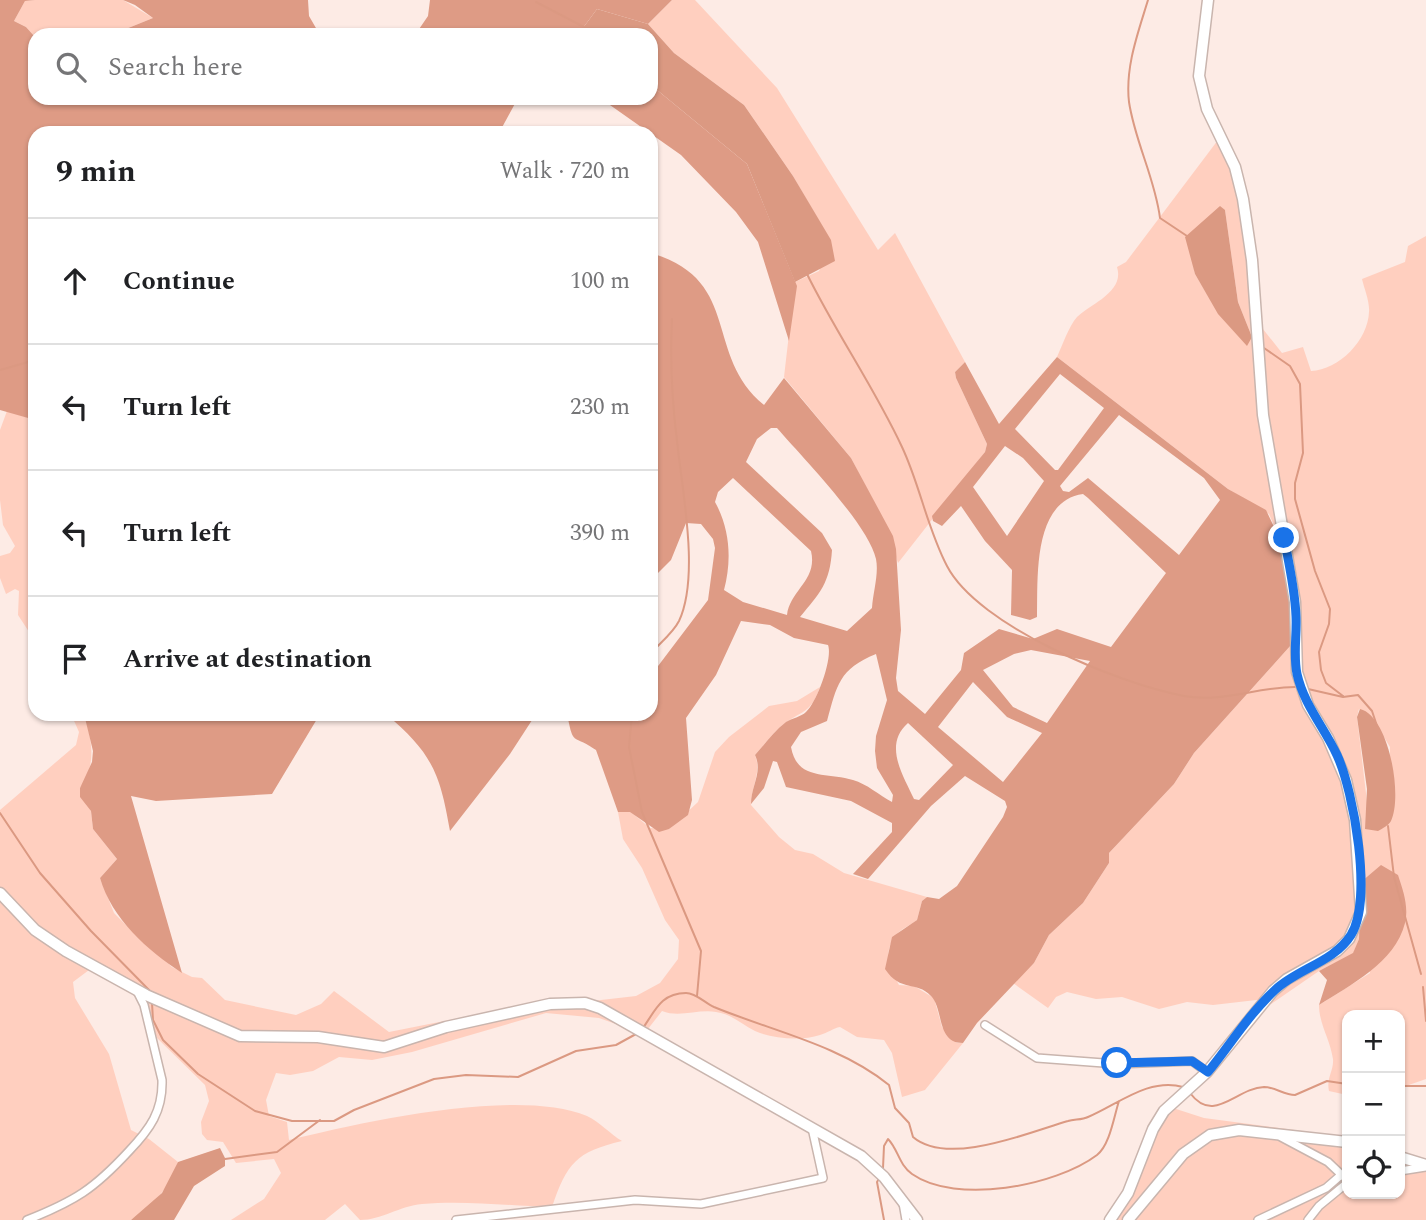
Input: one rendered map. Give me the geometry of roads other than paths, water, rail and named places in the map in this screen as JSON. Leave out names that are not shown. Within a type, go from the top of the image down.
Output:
[{"type":"street","points":[[1110,1220],[1128,1194],[1157,1120],[1208,1072],[1273,991],[1287,979],[1337,951],[1349,939],[1361,912],[1355,820],[1346,780],[1328,737],[1308,705],[1297,672],[1295,602],[1263,415],[1252,260],[1243,199],[1235,167],[1207,109],[1199,76],[1208,0]]},
{"type":"street","points":[[0,893],[27,922],[51,942],[136,991],[240,1036],[318,1037],[367,1046],[401,1043],[446,1027],[568,1002],[600,1008],[642,1029],[873,1166],[917,1220]]},
{"type":"street","points":[[27,1220],[69,1202],[104,1179],[155,1122],[163,1092],[162,1080],[144,1005],[136,991]]},
{"type":"street","points":[[985,1025],[1037,1058],[1117,1063],[1192,1061],[1208,1072]]},
{"type":"street","points":[[456,1220],[635,1200],[701,1204],[822,1178],[812,1128]]},
{"type":"street","points":[[1128,1220],[1171,1167],[1198,1142],[1225,1130],[1342,1141]]},
{"type":"street","points":[[1275,1133],[1328,1162],[1342,1176]]},
{"type":"street","points":[[1405,1159],[1426,1166]]},
{"type":"street","points":[[1405,1170],[1426,1166]]},
{"type":"street","points":[[1258,1220],[1342,1180]]},
{"type":"street","points":[[1308,1220],[1342,1182]]},
{"type":"street","points":[[903,1202],[906,1220]]},
{"type":"waterway","points":[[1148,0],[1131,63],[1129,102],[1160,218],[1187,236]]},
{"type":"waterway","points":[[536,2],[584,27]]},
{"type":"waterway","points":[[807,274],[902,447],[947,566],[963,588],[988,610],[1053,649],[1124,679],[1156,689],[1184,696],[1212,698],[1295,687]]},
{"type":"waterway","points":[[658,646],[679,621],[688,581],[688,533],[673,395],[672,319]]},
{"type":"waterway","points":[[1264,348],[1290,366],[1300,384],[1303,453],[1295,483],[1295,499],[1315,571],[1330,609],[1329,624],[1319,652],[1321,670],[1326,683],[1343,696]]},
{"type":"waterway","points":[[0,370],[28,362]]},
{"type":"waterway","points":[[1308,689],[1343,697],[1358,695],[1372,711],[1377,726]]},
{"type":"waterway","points":[[631,721],[629,747],[642,812],[701,951],[697,996]]},
{"type":"waterway","points":[[0,813],[40,873],[91,931],[150,991]]},
{"type":"waterway","points":[[1388,826],[1394,877],[1421,974]]},
{"type":"waterway","points":[[1423,987],[1426,1021]]},
{"type":"waterway","points":[[643,1028],[655,1009],[670,996],[686,993],[693,995],[714,1007],[827,1049],[870,1071],[889,1085],[895,1108],[909,1123],[913,1137],[928,1145],[947,1149],[989,1144],[1086,1118],[1146,1089],[1170,1085],[1183,1087]]},
{"type":"waterway","points":[[152,1003],[153,1020],[163,1040],[198,1074],[255,1111],[292,1121],[334,1121],[354,1110],[434,1079],[466,1075],[518,1077],[576,1051],[616,1045],[636,1034]]},
{"type":"waterway","points":[[1190,1093],[1208,1106],[1264,1087],[1295,1095],[1327,1081],[1342,1083]]},
{"type":"waterway","points":[[1405,1086],[1426,1086]]},
{"type":"waterway","points":[[883,1168],[884,1146],[888,1139],[908,1170],[931,1183],[979,1190],[1032,1183],[1079,1166],[1097,1155],[1108,1137],[1119,1101]]},
{"type":"waterway","points":[[225,1159],[277,1152],[320,1120]]},
{"type":"waterway","points":[[880,1177],[877,1182],[884,1220]]}]
